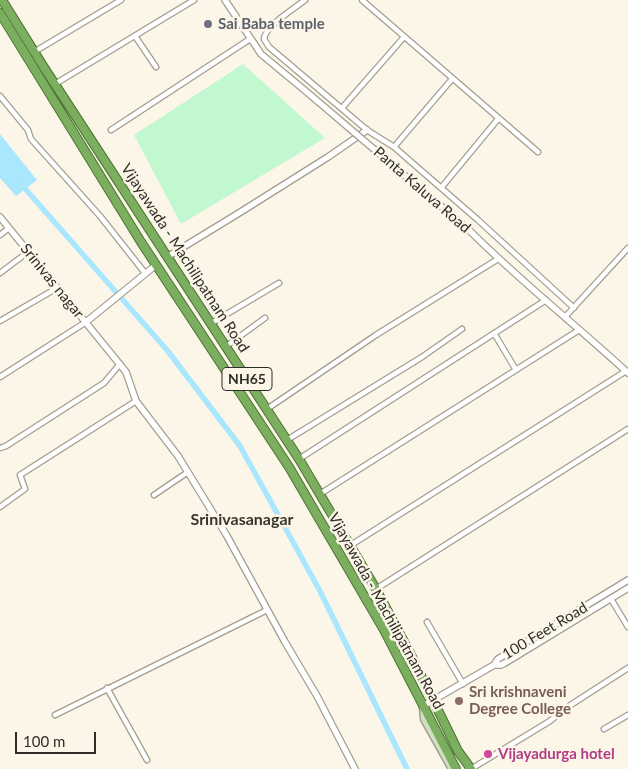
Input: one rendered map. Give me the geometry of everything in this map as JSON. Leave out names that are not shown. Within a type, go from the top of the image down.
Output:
[{"type":"highway","name":"Vijayawada - Machilipatnam Road","points":[[2,0],[299,459],[376,589],[458,751],[471,769]]},
{"type":"highway","name":"Vijayawada - Machilipatnam Road","points":[[0,13],[156,265],[289,467],[354,577],[456,769]]},
{"type":"highway","points":[[398,658],[410,653]]},
{"type":"main road","points":[[423,706],[424,719],[452,769]]},
{"type":"street","points":[[34,52],[122,0]]},
{"type":"street","points":[[55,84],[194,0]]},
{"type":"street","name":"Panta Kaluva Road","points":[[225,0],[261,54],[470,231],[498,259],[627,372]]},
{"type":"street","points":[[305,0],[266,32],[264,39],[281,58],[367,130],[394,147],[574,308]]},
{"type":"street","points":[[362,0],[538,152]]},
{"type":"street","points":[[135,36],[156,67]]},
{"type":"street","points":[[342,108],[404,37]]},
{"type":"street","points":[[111,130],[250,39]]},
{"type":"street","points":[[394,147],[452,79]]},
{"type":"street","points":[[0,96],[28,130],[31,139],[100,216],[145,274]]},
{"type":"street","points":[[441,188],[498,119]]},
{"type":"street","points":[[167,256],[328,157],[367,130]]},
{"type":"street","name":"Srinivas nagar","points":[[0,217],[120,364],[128,375],[136,401]]},
{"type":"street","points":[[0,235],[10,228]]},
{"type":"street","points":[[565,317],[628,248]]},
{"type":"street","points":[[0,273],[28,252]]},
{"type":"street","points":[[267,409],[376,335],[498,259]]},
{"type":"street","points":[[0,377],[86,322],[156,265]]},
{"type":"street","points":[[210,324],[279,283]]},
{"type":"street","points":[[0,321],[57,288]]},
{"type":"street","points":[[299,459],[546,300]]},
{"type":"street","points":[[225,346],[265,318]]},
{"type":"street","points":[[287,440],[422,357],[462,329]]},
{"type":"street","points":[[320,494],[579,330]]},
{"type":"street","points":[[494,333],[516,370]]},
{"type":"street","points":[[0,448],[104,383],[120,364]]},
{"type":"street","points":[[351,546],[627,372]]},
{"type":"street","points":[[0,507],[25,489],[20,475],[136,401],[178,456],[227,536],[317,696],[355,769]]},
{"type":"street","points":[[376,589],[628,428]]},
{"type":"street","points":[[154,495],[188,472]]},
{"type":"street","name":"100 Feet Road","points":[[494,664],[498,659],[628,580]]},
{"type":"street","name":"100 Feet Road","points":[[494,664],[501,665],[628,588]]},
{"type":"street","points":[[611,599],[628,627]]},
{"type":"street","points":[[55,715],[268,610]]},
{"type":"street","points":[[623,619],[628,616]]},
{"type":"street","points":[[427,622],[463,684]]},
{"type":"street","points":[[423,706],[494,664]]},
{"type":"street","points":[[471,769],[550,721],[569,706],[628,668]]},
{"type":"street","points":[[107,688],[147,760]]},
{"type":"street","points":[[604,729],[628,715]]},
{"type":"green space","points":[[243,64],[325,138],[181,224],[134,135]]},
{"type":"water","points":[[0,134],[37,180],[16,196],[0,178]]},
{"type":"waterway","points":[[21,184],[167,350],[240,446],[320,591],[407,769]]},
{"type":"place","name":"Sai Baba temple","points":[[208,24]]},
{"type":"place","name":"Sri krishnaveni Degree College","points":[[459,701]]},
{"type":"place","name":"Vijayadurga hotel","points":[[488,754]]},
{"type":"district","name":"Srinivasanagar","points":[[242,520]]}]
